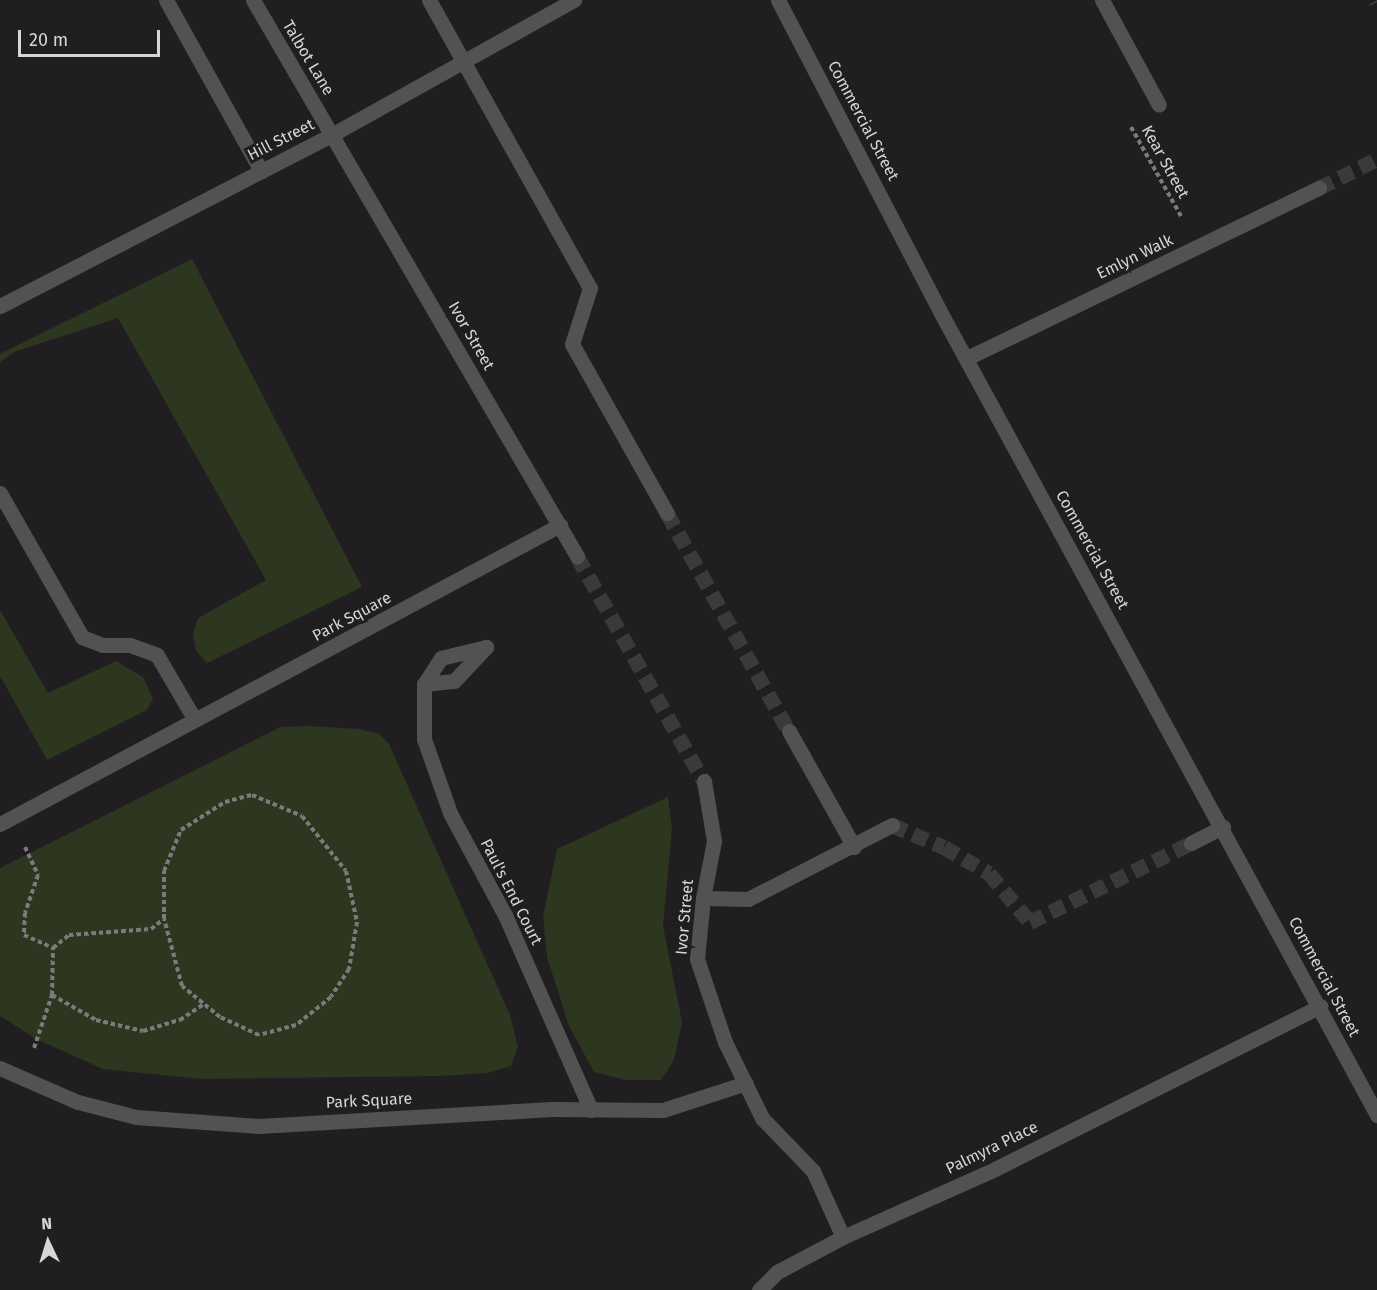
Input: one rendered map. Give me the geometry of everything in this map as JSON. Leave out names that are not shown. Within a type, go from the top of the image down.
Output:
[{"type":"street","points":[[166,0],[261,171]]},
{"type":"street","name":"Talbot Lane","points":[[253,0],[333,134]]},
{"type":"street","points":[[429,0],[590,288],[572,344],[667,513]]},
{"type":"street","name":"Hill Street","points":[[0,306],[333,134],[574,0]]},
{"type":"street","name":"Commercial Street","points":[[778,0],[967,358],[1223,826],[1377,1115]]},
{"type":"street","points":[[1102,0],[1159,105]]},
{"type":"street","name":"Ivor Street","points":[[333,134],[577,556]]},
{"type":"street","name":"Emlyn Walk","points":[[967,358],[1319,188]]},
{"type":"street","points":[[0,493],[82,637],[103,645],[130,645],[157,655],[195,720]]},
{"type":"street","name":"Park Square","points":[[6,821],[560,525]]},
{"type":"street","points":[[486,647],[454,681],[424,684],[441,658],[486,647]]},
{"type":"street","name":"Paul's End Court","points":[[424,684],[424,739],[450,813],[506,915],[591,1110]]},
{"type":"street","points":[[789,731],[854,847]]},
{"type":"street","name":"Ivor Street","points":[[704,781],[714,841],[703,898],[698,959],[725,1042],[746,1083]]},
{"type":"street","points":[[703,898],[748,899],[854,847],[892,825]]},
{"type":"street","points":[[1191,843],[1223,826]]},
{"type":"street","name":"Palmyra Place","points":[[759,1290],[777,1272],[843,1237],[995,1169],[1320,1006]]},
{"type":"street","name":"Park Square","points":[[0,1068],[78,1102],[136,1117],[258,1126],[591,1110],[663,1110],[746,1083]]},
{"type":"street","points":[[746,1083],[762,1118],[813,1171],[843,1237]]},
{"type":"path","name":"Kear Street","points":[[1159,105],[1128,120],[1198,246]]},
{"type":"path","points":[[252,795],[302,816],[346,871],[357,922],[349,969],[331,997],[296,1025],[259,1035],[220,1017],[182,986],[164,919],[164,871],[181,830],[225,802],[252,795]]},
{"type":"path","points":[[6,821],[38,875],[26,913],[24,935],[53,948]]},
{"type":"path","points":[[21,1079],[43,1030],[52,995],[53,948],[69,935],[151,929],[164,919]]},
{"type":"path","points":[[52,995],[96,1020],[143,1030],[180,1020],[204,1004]]},
{"type":"green space","points":[[192,259],[362,587],[207,663],[196,651],[193,634],[198,618],[266,580],[118,318],[14,352],[0,362],[0,354]]},
{"type":"green space","points":[[0,610],[48,693],[116,661],[143,677],[153,699],[147,710],[47,760],[0,676]]},
{"type":"green space","points":[[281,727],[359,729],[379,734],[389,744],[510,1015],[518,1047],[511,1066],[488,1073],[440,1076],[201,1079],[103,1069],[38,1040],[0,1016],[0,868]]},
{"type":"green space","points":[[668,797],[672,829],[663,926],[682,1022],[674,1060],[661,1080],[625,1080],[594,1072],[569,1026],[547,957],[543,916],[557,849]]},
{"type":"tunnel","points":[[1319,188],[1377,159]]},
{"type":"tunnel","points":[[667,513],[789,731]]},
{"type":"tunnel","points":[[577,556],[704,781]]},
{"type":"tunnel","points":[[892,825],[944,847],[989,873],[1030,922],[1191,843]]}]
